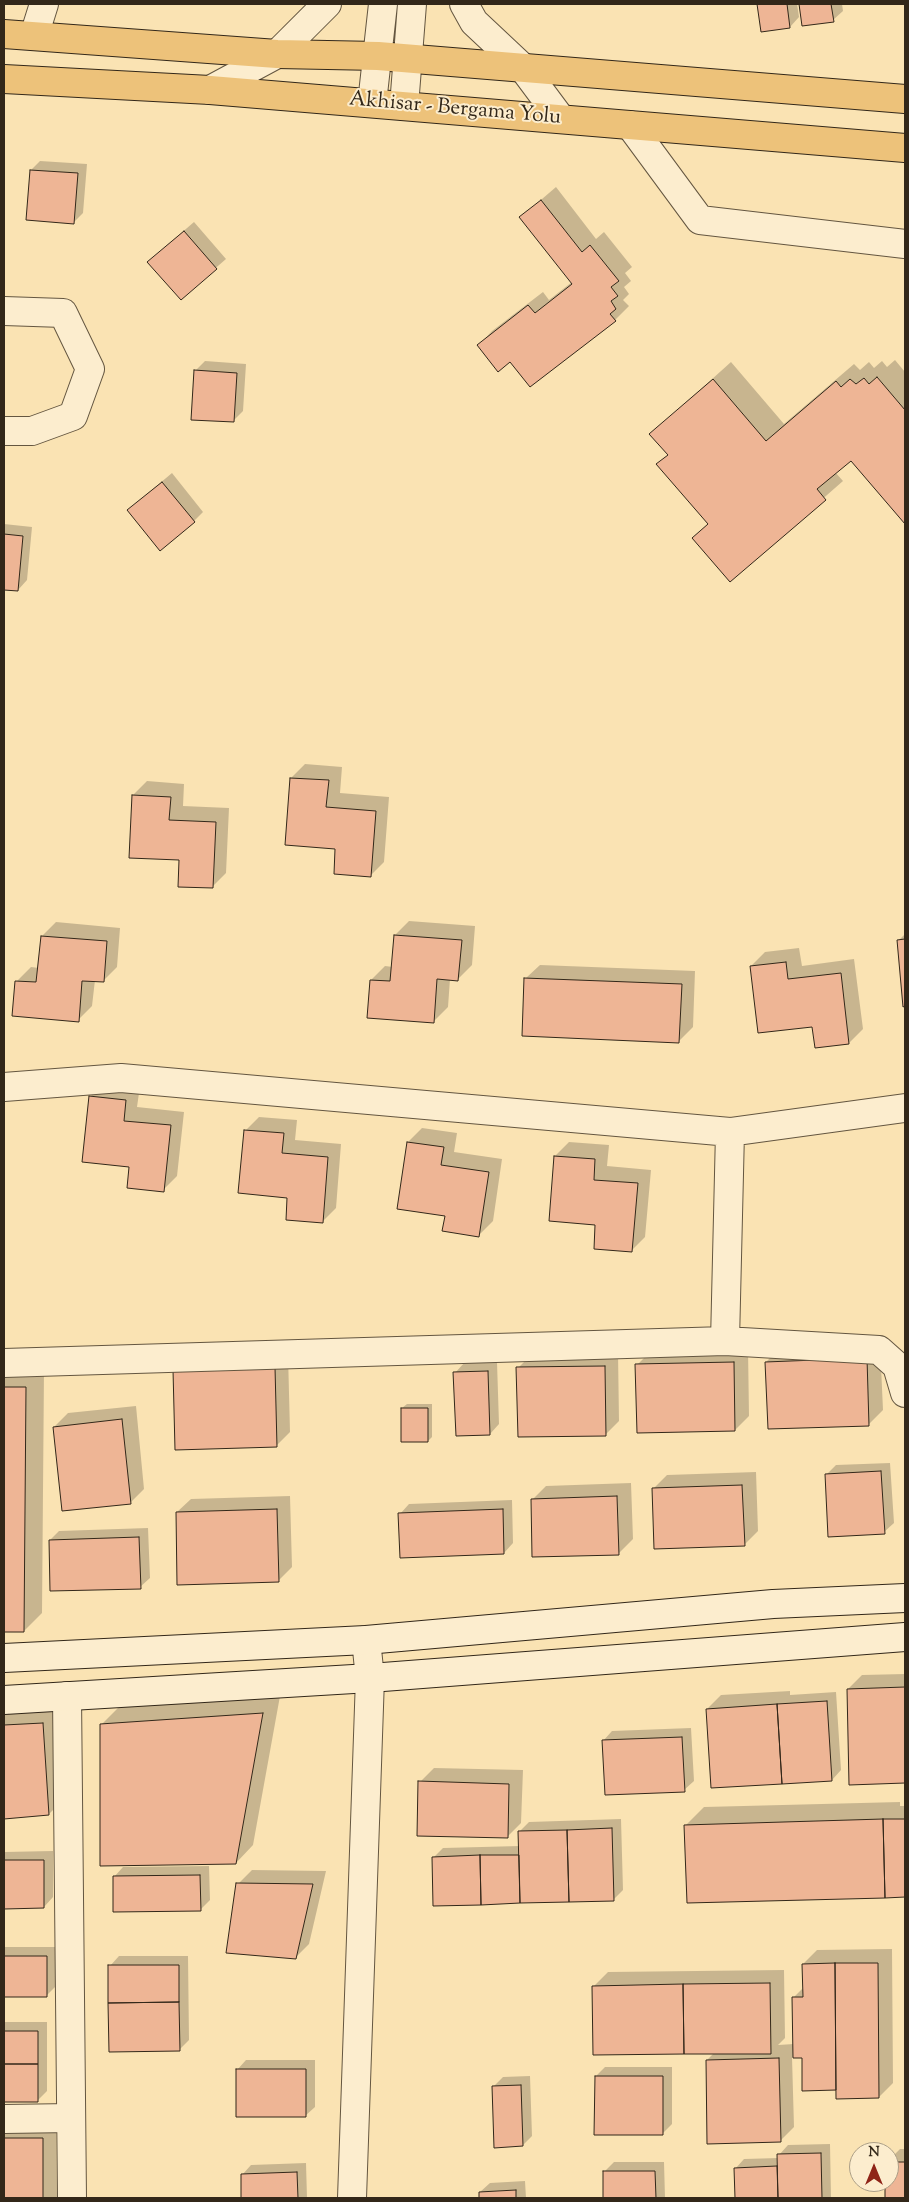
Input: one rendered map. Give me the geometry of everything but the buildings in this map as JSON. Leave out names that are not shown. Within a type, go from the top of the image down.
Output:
[{"type":"main road","points":[[4,34],[277,54],[378,56],[905,100]]},
{"type":"main road","name":"Akhisar - Bergama Yolu","points":[[4,78],[210,90],[905,148]]},
{"type":"street","points":[[34,36],[44,4]]},
{"type":"street","points":[[210,90],[277,54],[327,4]]},
{"type":"street","points":[[372,103],[383,4]]},
{"type":"street","points":[[404,106],[412,4]]},
{"type":"street","points":[[464,4],[474,22],[523,68],[561,119]]},
{"type":"street","points":[[630,125],[700,220],[905,244]]},
{"type":"street","points":[[4,311],[63,313],[90,369],[73,416],[32,432],[4,432]]},
{"type":"street","points":[[4,1087],[121,1078],[730,1132],[905,1108]]},
{"type":"street","points":[[725,1341],[730,1132]]},
{"type":"street","points":[[4,1363],[725,1341],[879,1350],[897,1366],[905,1393]]},
{"type":"street","points":[[4,1658],[366,1640],[773,1604],[905,1598]]},
{"type":"street","points":[[4,1700],[370,1678],[905,1637]]},
{"type":"street","points":[[352,2198],[370,1678],[366,1640]]},
{"type":"street","points":[[67,1696],[72,2198]]},
{"type":"street","points":[[4,2119],[71,2118]]}]
